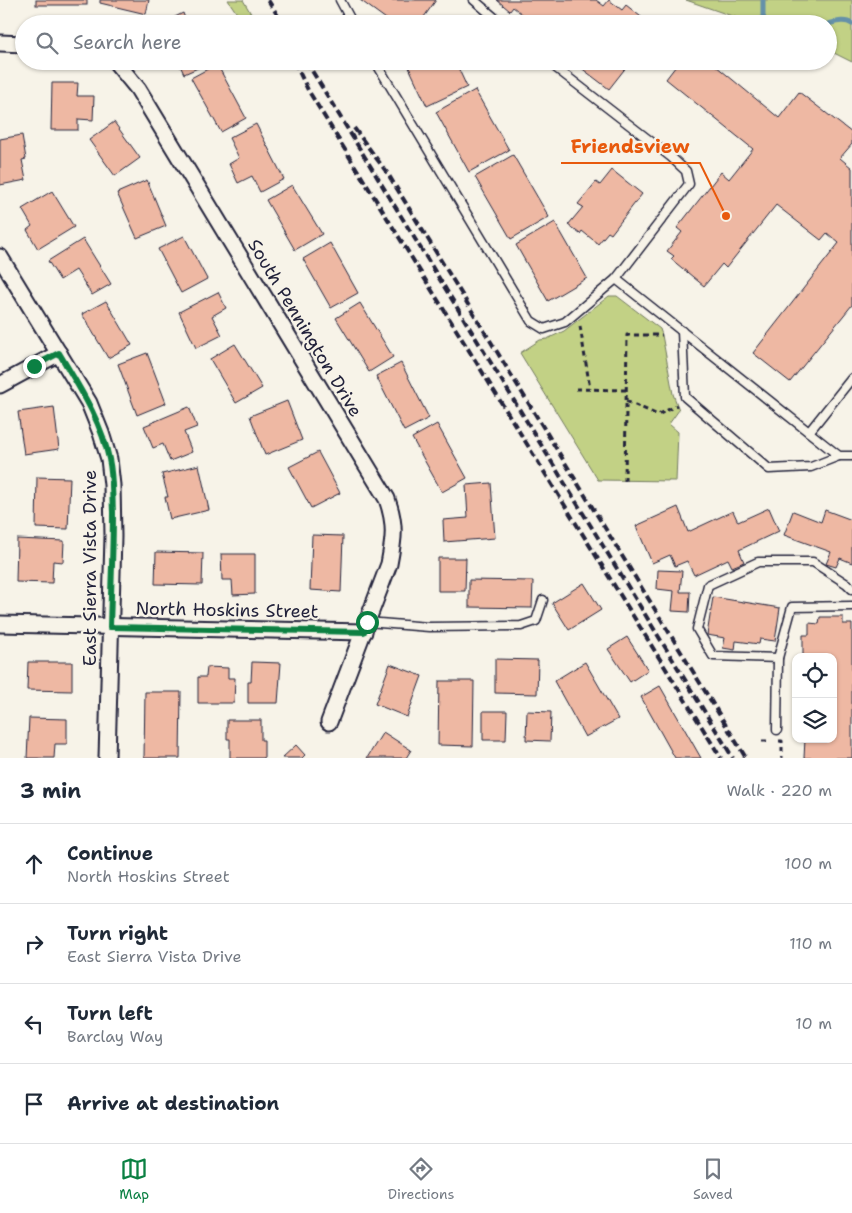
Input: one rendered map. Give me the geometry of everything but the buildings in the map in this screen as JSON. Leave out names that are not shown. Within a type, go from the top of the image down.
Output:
[{"type":"street","points":[[0,43],[15,44]]},
{"type":"street","name":"South Pennington Drive","points":[[122,70],[138,89],[387,499],[393,516],[394,537],[389,564],[330,722]]},
{"type":"street","name":"East Sierra Vista Drive","points":[[0,257],[89,403],[109,460],[112,485],[113,536],[107,758]]},
{"type":"street","points":[[0,385],[59,353]]},
{"type":"street","name":"North Hoskins Street","points":[[0,624],[110,627],[366,627]]},
{"type":"lane","points":[[340,0],[348,15]]},
{"type":"lane","points":[[474,0],[492,15]]},
{"type":"lane","points":[[380,70],[531,321],[544,329],[565,322],[616,279],[689,184],[686,172],[670,157],[559,70]]},
{"type":"lane","points":[[616,279],[839,456]]},
{"type":"lane","points":[[682,331],[685,396],[769,469],[811,467],[839,456],[852,456]]},
{"type":"lane","points":[[810,432],[852,378]]},
{"type":"lane","points":[[778,658],[713,656],[697,629],[708,585],[758,562],[813,562],[852,589]]},
{"type":"lane","points":[[366,627],[521,626],[536,621],[543,600]]},
{"type":"lane","points":[[777,730],[778,658],[792,607],[852,606]]},
{"type":"path","points":[[579,322],[590,389]]},
{"type":"path","points":[[625,481],[627,335],[662,335]]},
{"type":"path","points":[[576,389],[626,390]]},
{"type":"path","points":[[626,401],[658,415],[677,405]]},
{"type":"path","points":[[762,741],[782,741],[782,758]]},
{"type":"green space","points":[[228,0],[243,0],[252,15],[238,15]]},
{"type":"green space","points":[[686,0],[852,0],[852,62],[837,54],[837,15],[729,15]]},
{"type":"green space","points":[[609,296],[617,296],[660,329],[673,394],[679,410],[669,424],[678,432],[676,481],[598,480],[520,353],[540,340],[547,339],[564,331]]},
{"type":"waterway","points":[[763,0],[763,15]]},
{"type":"waterway","points":[[837,22],[843,21],[852,24]]},
{"type":"railway","points":[[268,0],[277,15]]},
{"type":"railway","points":[[298,70],[308,90],[721,758]]},
{"type":"railway","points":[[312,70],[733,758]]},
{"type":"railway","points":[[354,128],[388,174],[746,758]]},
{"type":"place","name":"Friendsview","points":[[726,216]]},
{"type":"route","points":[[34,366],[59,353],[89,403],[109,460],[112,485],[113,536],[110,627],[364,632],[367,622]]}]
